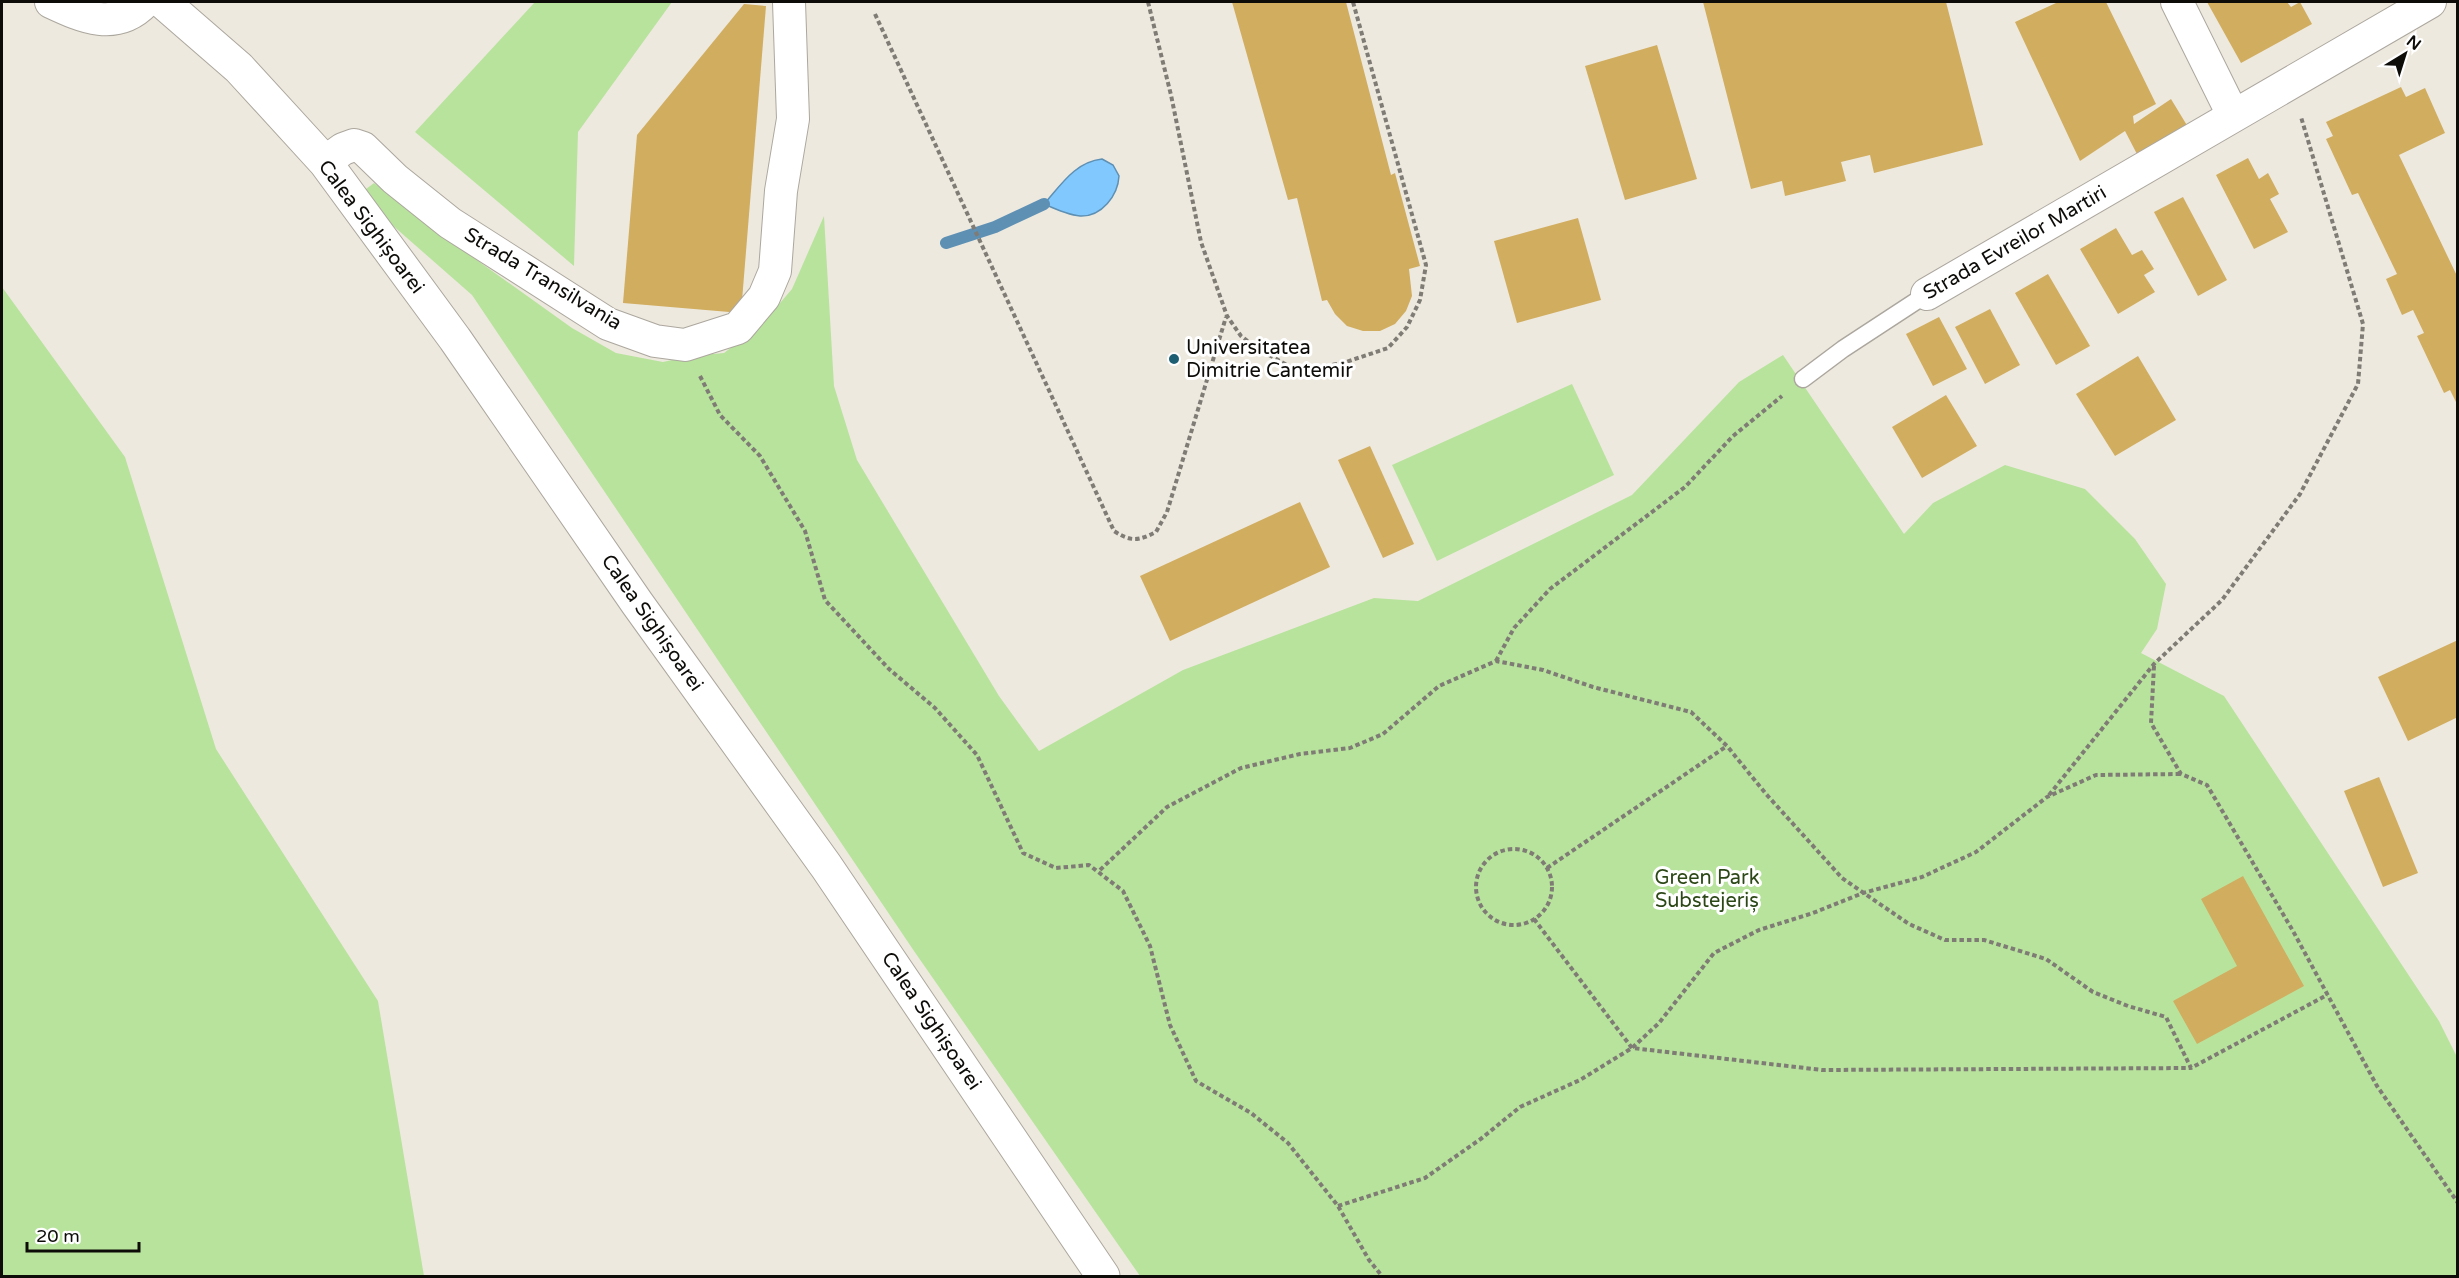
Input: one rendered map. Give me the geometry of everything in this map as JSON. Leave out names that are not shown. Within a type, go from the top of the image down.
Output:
[{"type":"main road","name":"Calea Sighișoarei","points":[[163,2],[238,68],[325,162],[455,339],[637,603],[826,866],[1103,1276]]},
{"type":"street","points":[[51,2],[81,16],[107,20],[134,13],[145,2]]},
{"type":"street","name":"Strada Transilvania","points":[[325,162],[343,149],[354,145],[363,148],[395,179],[450,223],[608,324],[655,341],[685,345],[738,328],[764,297],[775,271],[781,191],[793,119],[789,2]]},
{"type":"street","points":[[2177,2],[2233,116]]},
{"type":"street","name":"Strada Evreilor Martiri","points":[[1927,294],[2430,2]]},
{"type":"lane","name":"Strada Evreilor Martiri","points":[[1803,379],[1843,349],[1927,294]]},
{"type":"path","points":[[1148,2],[1171,95],[1201,242],[1227,316],[1242,336],[1292,368],[1314,368],[1343,363],[1388,348],[1407,327],[1420,300],[1426,265],[1353,2]]},
{"type":"path","points":[[875,14],[1114,531],[1126,539],[1137,540],[1156,532],[1167,512],[1227,316]]},
{"type":"path","points":[[2047,798],[2154,664],[2222,600],[2300,494],[2358,384],[2363,324],[2300,116]]},
{"type":"path","points":[[685,345],[720,415],[760,456],[805,531],[825,600],[889,669],[935,708],[977,755],[1023,853],[1056,868],[1089,865],[1123,891],[1150,946],[1170,1025],[1196,1081],[1251,1113],[1288,1143],[1338,1206],[1369,1260],[1382,1276]]},
{"type":"path","points":[[1496,661],[1514,628],[1550,589],[1685,487],[1733,436],[1803,379]]},
{"type":"path","points":[[1100,870],[1167,807],[1176,802],[1241,768],[1300,754],[1350,748],[1383,734],[1439,686],[1496,661],[1543,670],[1593,687],[1691,712],[1727,746],[1766,794],[1842,878],[1863,893],[1909,924],[1945,940],[1984,940],[2046,959],[2093,993],[2166,1017],[2190,1068]]},
{"type":"path","points":[[2154,664],[2151,723],[2181,774]]},
{"type":"path","points":[[1547,868],[1727,746]]},
{"type":"path","points":[[1338,1206],[1425,1178],[1482,1138],[1520,1107],[1580,1080],[1632,1048],[1659,1023],[1714,953],[1759,930],[1813,913],[1863,893],[1922,878],[1976,852],[2047,798],[2096,775],[2181,774],[2207,785],[2293,932],[2377,1086],[2457,1203]]},
{"type":"path","points":[[1520,849],[1536,856],[1547,868],[1552,881],[1551,896],[1545,910],[1534,920],[1519,925],[1503,923],[1488,915],[1479,902],[1475,886],[1480,870],[1490,858],[1504,850],[1520,849]]},
{"type":"path","points":[[1534,920],[1632,1048],[1822,1070],[2190,1068],[2327,995]]},
{"type":"green space","points":[[535,2],[672,2],[578,132],[574,266],[415,132]]},
{"type":"green space","name":"Green Park Substejeriș","points":[[374,183],[422,221],[572,328],[616,353],[663,362],[690,356],[724,353],[762,324],[792,289],[824,216],[834,386],[857,460],[999,696],[1039,751],[1183,670],[1374,598],[1418,601],[1632,495],[1739,382],[1783,355],[1904,534],[1933,503],[2005,465],[2085,489],[2135,539],[2166,584],[2157,629],[2141,653],[2224,696],[2439,1021],[2457,1057],[2457,1276],[1140,1276],[914,951],[472,295],[358,195]]},
{"type":"green space","points":[[2,287],[125,457],[216,749],[378,1001],[424,1276],[2,1276]]},
{"type":"green space","points":[[1572,384],[1614,475],[1437,561],[1392,465]]},
{"type":"water","points":[[1102,159],[1113,165],[1119,176],[1116,190],[1102,209],[1080,216],[1044,204],[1076,170],[1092,161]]},
{"type":"building","points":[[1232,2],[1346,2],[1391,175],[1395,173],[1420,266],[1409,269],[1412,296],[1406,311],[1395,324],[1380,331],[1363,331],[1347,326],[1335,314],[1327,300],[1322,301],[1297,198],[1288,200]]},
{"type":"building","points":[[1703,2],[1946,2],[1983,145],[1874,173],[1870,155],[1841,162],[1846,181],[1785,196],[1782,181],[1751,189]]},
{"type":"building","points":[[2056,2],[2106,2],[2156,104],[2133,116],[2134,124],[2171,99],[2188,127],[2138,156],[2125,131],[2080,161],[2015,22]]},
{"type":"building","points":[[2207,2],[2287,2],[2291,7],[2300,2],[2312,24],[2241,63]]},
{"type":"building","points":[[744,4],[766,6],[741,313],[623,303],[637,135]]},
{"type":"building","points":[[1657,45],[1697,179],[1625,200],[1585,66]]},
{"type":"building","points":[[2401,87],[2406,97],[2425,88],[2445,133],[2399,155],[2458,278],[2458,406],[2450,390],[2444,393],[2417,336],[2424,333],[2413,310],[2402,315],[2386,279],[2397,274],[2358,193],[2352,195],[2326,139],[2333,136],[2326,122]]},
{"type":"building","points":[[2248,158],[2259,179],[2268,173],[2279,194],[2270,199],[2288,232],[2254,249],[2216,175]]},
{"type":"building","points":[[2183,197],[2227,280],[2198,296],[2154,212]]},
{"type":"building","points":[[1578,218],[1601,300],[1517,323],[1494,241]]},
{"type":"building","points":[[2116,228],[2132,255],[2142,250],[2154,269],[2144,275],[2155,292],[2118,314],[2080,249]]},
{"type":"building","points":[[2048,274],[2090,346],[2056,365],[2015,293]]},
{"type":"building","points":[[1990,309],[2020,365],[1985,384],[1955,327]]},
{"type":"building","points":[[1939,317],[1967,369],[1933,386],[1906,334]]},
{"type":"building","points":[[2138,356],[2176,420],[2115,456],[2076,394]]},
{"type":"building","points":[[1946,395],[1977,446],[1922,478],[1892,427]]},
{"type":"building","points":[[1370,446],[1414,544],[1383,558],[1338,460]]},
{"type":"building","points":[[1300,502],[1330,567],[1170,641],[1140,576]]},
{"type":"building","points":[[2458,640],[2458,717],[2408,741],[2378,677]]},
{"type":"building","points":[[2379,777],[2418,873],[2383,887],[2344,791]]},
{"type":"building","points":[[2243,876],[2304,986],[2197,1044],[2173,1001],[2237,966],[2201,899]]},
{"type":"waterway","points":[[946,243],[995,227],[1044,204]]},
{"type":"place","name":"Universitatea Dimitrie Cantemir","points":[[1174,359]]}]
